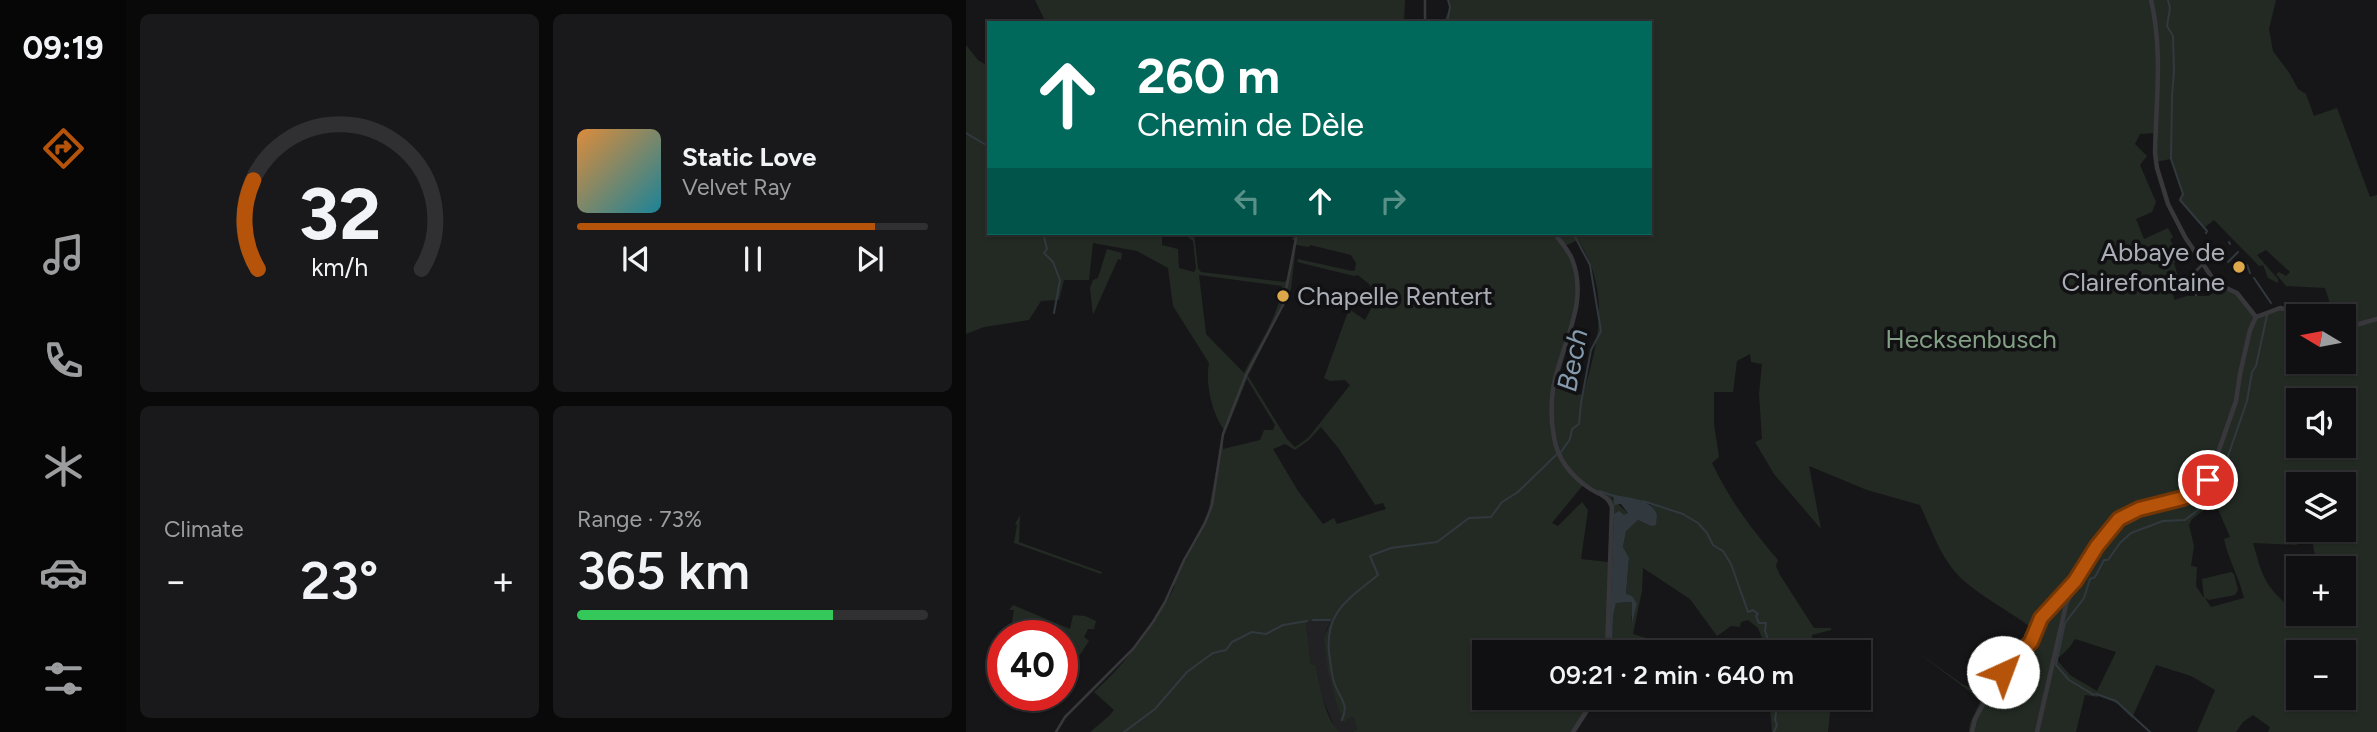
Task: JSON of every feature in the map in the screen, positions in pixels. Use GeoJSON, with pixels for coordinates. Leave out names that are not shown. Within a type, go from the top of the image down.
{"type":"FeatureCollection","features":[{"type":"Feature","properties":{"kind":"street"},"geometry":{"type":"LineString","coordinates":[[1425,21],[1426,0]]}},
{"type":"Feature","properties":{"kind":"street"},"geometry":{"type":"LineString","coordinates":[[2151,0],[2158,28],[2155,162],[2168,204],[2185,237],[2218,284],[2237,293],[2256,317]]}},
{"type":"Feature","properties":{"kind":"street"},"geometry":{"type":"LineString","coordinates":[[1056,732],[1065,717],[1133,649],[1153,622],[1166,602],[1184,560],[1205,523],[1212,505],[1223,434],[1246,375],[1283,305],[1297,235]]}},
{"type":"Feature","properties":{"kind":"street"},"geometry":{"type":"LineString","coordinates":[[1556,235],[1574,264],[1577,297],[1575,316],[1553,387],[1553,430],[1556,448],[1567,468],[1584,484],[1609,499],[1612,507],[1607,640]]}},
{"type":"Feature","properties":{"kind":"street"},"geometry":{"type":"LineString","coordinates":[[2196,295],[2195,272],[2203,264]]}},
{"type":"Feature","properties":{"kind":"street"},"geometry":{"type":"LineString","coordinates":[[1972,732],[1975,719],[1997,679],[2031,642],[2041,618],[2075,581],[2097,546],[2119,519],[2139,509],[2183,498],[2205,484],[2236,401],[2250,330],[2256,317],[2280,308],[2286,309]]}},
{"type":"Feature","properties":{"kind":"street"},"geometry":{"type":"LineString","coordinates":[[2356,323],[2377,319]]}},
{"type":"Feature","properties":{"kind":"street"},"geometry":{"type":"LineString","coordinates":[[2037,732],[2064,615],[2075,581]]}},
{"type":"Feature","properties":{"kind":"street"},"geometry":{"type":"LineString","coordinates":[[1573,732],[1587,710]]}},
{"type":"Feature","properties":{"kind":"shaded area"},"geometry":{"type":"Polygon","coordinates":[[[1613,494],[1644,502],[1654,509],[1657,515],[1656,525],[1651,526],[1638,520],[1626,531],[1623,547],[1629,558],[1626,594],[1632,596],[1637,604],[1632,623],[1632,602],[1616,603],[1612,640],[1609,640],[1614,514],[1619,511],[1624,515],[1628,513],[1621,504],[1614,505],[1613,494]]]}},
{"type":"Feature","properties":{"kind":"shaded area"},"geometry":{"type":"Polygon","coordinates":[[[1331,620],[1326,631],[1347,719],[1353,717],[1357,729],[1352,732],[1340,732],[1335,728],[1321,695],[1316,665],[1311,665],[1306,622],[1331,620]]]}},
{"type":"Feature","properties":{"kind":"green space"},"geometry":{"type":"Polygon","coordinates":[[[1035,0],[1405,0],[1404,21],[1045,21],[1035,0]]]}},
{"type":"Feature","properties":{"kind":"green space","name":"Hecksenbusch"},"geometry":{"type":"Polygon","coordinates":[[[1448,0],[2276,0],[2269,29],[2273,51],[2298,89],[2306,94],[2314,116],[2337,108],[2370,197],[2377,195],[2377,732],[2268,732],[2270,727],[2253,715],[2243,722],[2236,732],[2197,732],[2215,690],[2191,676],[2156,665],[2132,718],[2118,704],[2098,694],[2098,697],[2085,695],[2076,732],[1969,732],[1970,723],[1981,700],[1916,651],[1962,684],[1986,695],[2024,644],[2030,627],[1956,573],[1941,550],[1920,505],[1867,490],[1809,466],[1821,529],[1774,474],[1755,442],[1762,439],[1759,394],[1762,364],[1751,362],[1750,354],[1737,361],[1733,392],[1714,392],[1714,424],[1719,457],[1712,463],[1742,514],[1778,560],[1776,566],[1780,575],[1814,628],[1831,630],[1812,635],[1812,640],[1763,640],[1758,628],[1748,620],[1741,622],[1740,627],[1731,626],[1717,636],[1690,599],[1643,568],[1642,591],[1633,634],[1654,640],[1612,640],[1613,617],[1610,640],[1472,640],[1472,710],[1590,710],[1576,732],[1352,732],[1357,729],[1353,717],[1347,719],[1346,723],[1340,720],[1341,714],[1328,671],[1324,639],[1331,620],[1306,622],[1311,665],[1316,665],[1327,711],[1340,732],[1090,732],[1114,710],[1094,692],[1129,656],[1158,615],[1175,586],[1172,584],[1208,513],[1224,430],[1210,398],[1209,363],[1173,306],[1168,268],[1137,251],[1093,243],[1089,280],[1064,280],[1059,300],[1041,301],[1029,320],[984,327],[966,334],[966,45],[978,60],[987,66],[987,235],[1162,235],[1162,245],[1178,249],[1179,268],[1194,272],[1196,268],[1193,241],[1188,237],[1194,235],[1198,268],[1201,272],[1284,282],[1287,280],[1295,240],[1292,240],[1293,235],[1652,235],[1652,21],[1444,21],[1450,8],[1448,0]],[[2155,133],[2140,134],[2135,144],[2147,156],[2140,165],[2156,202],[2152,212],[2136,219],[2144,239],[2168,228],[2173,237],[2170,240],[2182,257],[2174,263],[2178,276],[2172,281],[2174,300],[2187,296],[2209,296],[2220,285],[2237,293],[2256,316],[2280,308],[2286,309],[2286,374],[2356,374],[2356,304],[2330,304],[2325,288],[2286,286],[2276,274],[2279,272],[2286,276],[2290,272],[2266,250],[2257,255],[2278,279],[2278,283],[2268,278],[2263,265],[2259,266],[2214,220],[2204,228],[2180,200],[2183,194],[2171,159],[2155,162],[2155,133]],[[1578,240],[1565,246],[1570,251],[1579,297],[1578,312],[1577,310],[1556,388],[1583,395],[1594,355],[1599,316],[1595,278],[1578,240]],[[1296,245],[1291,289],[1248,376],[1287,439],[1295,447],[1308,438],[1350,385],[1345,380],[1330,381],[1324,378],[1349,309],[1365,320],[1376,299],[1370,285],[1358,275],[1297,262],[1298,259],[1355,270],[1356,263],[1351,255],[1310,245],[1296,245]],[[1199,275],[1206,334],[1244,373],[1272,320],[1282,286],[1199,275]],[[1247,379],[1223,438],[1223,449],[1260,440],[1264,430],[1273,430],[1275,425],[1247,379]],[[1321,427],[1295,450],[1285,444],[1273,449],[1298,491],[1323,524],[1334,518],[1337,524],[1386,509],[1383,503],[1375,505],[1339,449],[1321,427]],[[2286,472],[2286,542],[2297,542],[2297,545],[2253,543],[2262,573],[2270,587],[2286,603],[2286,626],[2356,626],[2356,556],[2316,556],[2313,542],[2356,542],[2356,472],[2286,472]],[[1583,485],[1552,523],[1558,526],[1582,502],[1588,510],[1581,559],[1608,562],[1611,503],[1583,485]],[[1613,494],[1612,499],[1628,513],[1625,515],[1613,615],[1616,603],[1632,602],[1631,621],[1637,605],[1626,595],[1629,558],[1623,547],[1626,530],[1638,520],[1651,526],[1657,516],[1650,504],[1613,494]],[[2215,502],[2192,519],[2189,525],[2194,546],[2191,566],[2197,567],[2196,586],[2204,598],[2202,579],[2231,572],[2238,590],[2235,595],[2209,600],[2205,598],[2211,607],[2244,598],[2224,539],[2230,537],[2215,502]],[[2075,639],[2057,659],[2070,675],[2097,691],[2116,652],[2075,639]]]}},
{"type":"Feature","properties":{"kind":"green space"},"geometry":{"type":"Polygon","coordinates":[[[1107,249],[1122,253],[1121,260],[1118,259],[1093,315],[1090,288],[1093,280],[1098,278],[1107,249]]]}},
{"type":"Feature","properties":{"kind":"green space"},"geometry":{"type":"Polygon","coordinates":[[[1020,515],[1019,542],[1102,572],[1101,574],[1014,543],[1015,524],[1020,515]]]}},
{"type":"Feature","properties":{"kind":"green space"},"geometry":{"type":"Polygon","coordinates":[[[1013,605],[1049,620],[1012,620],[1014,610],[1009,610],[1013,605]]]}},
{"type":"Feature","properties":{"kind":"green space"},"geometry":{"type":"Polygon","coordinates":[[[1073,615],[1096,621],[1094,629],[1088,629],[1084,637],[1089,641],[1078,658],[1078,620],[1072,620],[1073,615]]]}},
{"type":"Feature","properties":{"kind":"green space"},"geometry":{"type":"Polygon","coordinates":[[[1770,710],[1830,710],[1828,732],[1772,732],[1770,710]]]}},
{"type":"Feature","properties":{"kind":"waterway","name":"Bech"},"geometry":{"type":"LineString","coordinates":[[1447,21],[1450,7],[1448,0]]}},
{"type":"Feature","properties":{"kind":"waterway"},"geometry":{"type":"LineString","coordinates":[[2168,0],[2170,8],[2167,26],[2173,36],[2174,71],[2171,159],[2183,194],[2180,200],[2206,233]]}},
{"type":"Feature","properties":{"kind":"waterway"},"geometry":{"type":"LineString","coordinates":[[966,133],[987,147]]}},
{"type":"Feature","properties":{"kind":"waterway"},"geometry":{"type":"LineString","coordinates":[[1044,235],[1047,249],[1044,253],[1053,262],[1060,280],[1054,313]]}},
{"type":"Feature","properties":{"kind":"waterway","name":"Bech"},"geometry":{"type":"LineString","coordinates":[[1561,452],[1570,439],[1572,429],[1579,424],[1591,350],[1601,331],[1590,265],[1574,235]]}},
{"type":"Feature","properties":{"kind":"waterway"},"geometry":{"type":"LineString","coordinates":[[2228,262],[2238,252]]}},
{"type":"Feature","properties":{"kind":"waterway"},"geometry":{"type":"LineString","coordinates":[[2247,265],[2250,273]]}},
{"type":"Feature","properties":{"kind":"waterway"},"geometry":{"type":"LineString","coordinates":[[2254,278],[2271,303]]}},
{"type":"Feature","properties":{"kind":"waterway"},"geometry":{"type":"LineString","coordinates":[[2215,497],[2222,492],[2228,456],[2247,401],[2267,315]]}},
{"type":"Feature","properties":{"kind":"waterway","name":"Bech"},"geometry":{"type":"LineString","coordinates":[[1342,720],[1344,706],[1335,685],[1329,653],[1331,626],[1341,607],[1378,575],[1370,556],[1391,548],[1437,542],[1469,518],[1491,517],[1502,502],[1518,492],[1556,455]]}},
{"type":"Feature","properties":{"kind":"waterway"},"geometry":{"type":"LineString","coordinates":[[1599,491],[1614,496]]}},
{"type":"Feature","properties":{"kind":"waterway"},"geometry":{"type":"LineString","coordinates":[[2056,664],[2065,623],[2084,598],[2090,579],[2095,577],[2104,560],[2108,560],[2120,543],[2131,533],[2163,521],[2185,520],[2212,499]]}},
{"type":"Feature","properties":{"kind":"waterway"},"geometry":{"type":"LineString","coordinates":[[1643,501],[1683,514],[1698,523],[1713,545],[1723,551],[1731,564],[1748,612],[1753,610],[1758,614],[1756,616],[1759,623],[1766,623],[1768,640]]}},
{"type":"Feature","properties":{"kind":"waterway"},"geometry":{"type":"LineString","coordinates":[[1313,620],[1330,620]]}},
{"type":"Feature","properties":{"kind":"waterway"},"geometry":{"type":"LineString","coordinates":[[1124,732],[1155,709],[1187,672],[1213,653],[1226,650],[1232,642],[1252,632],[1266,634],[1283,625],[1307,621]]}},
{"type":"Feature","properties":{"kind":"waterway"},"geometry":{"type":"LineString","coordinates":[[2056,665],[2069,680],[2094,695]]}},
{"type":"Feature","properties":{"kind":"waterway"},"geometry":{"type":"LineString","coordinates":[[2096,694],[2116,701],[2150,732]]}},
{"type":"Feature","properties":{"kind":"waterway"},"geometry":{"type":"LineString","coordinates":[[1774,732],[1777,725],[1776,710]]}},
{"type":"Feature","properties":{"kind":"place","name":"Abbaye de Clairefontaine"},"geometry":{"type":"Point","coordinates":[2239,267]}},
{"type":"Feature","properties":{"kind":"place","name":"Chapelle Rentert"},"geometry":{"type":"Point","coordinates":[1283,296]}},
{"type":"Feature","properties":{"kind":"route"},"geometry":{"type":"LineString","coordinates":[[2003,672],[2031,642],[2041,618],[2075,581],[2083,565],[2119,519],[2139,509],[2183,498],[2195,492],[2208,480]]}}]}
